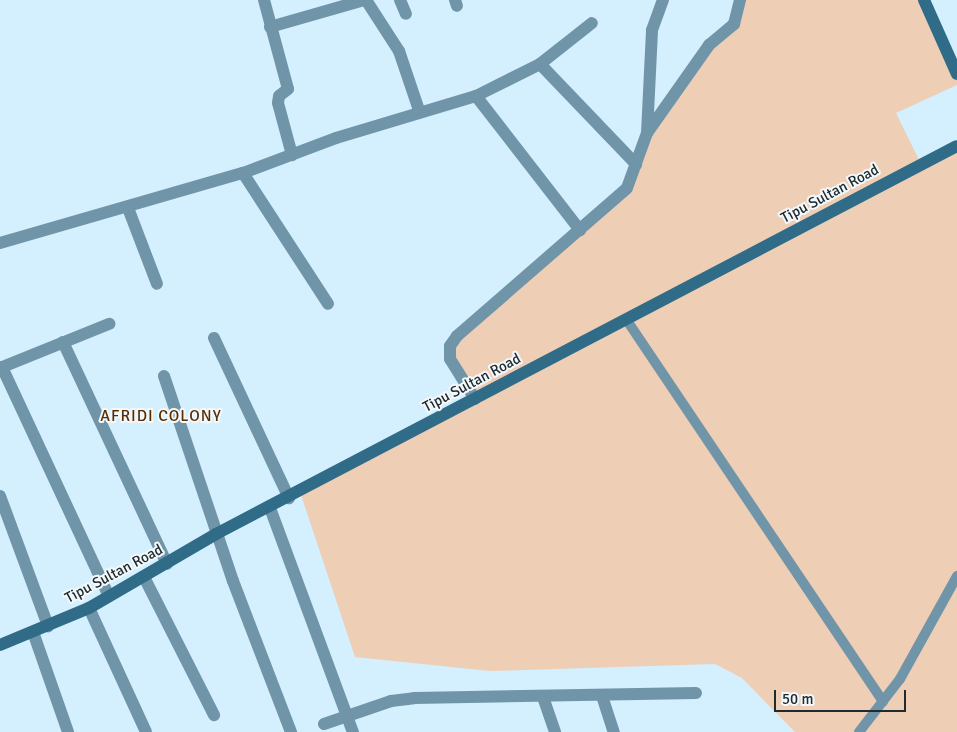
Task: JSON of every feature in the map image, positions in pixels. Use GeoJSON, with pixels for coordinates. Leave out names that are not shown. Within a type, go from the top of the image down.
{"type":"FeatureCollection","features":[{"type":"Feature","properties":{"kind":"main road"},"geometry":{"type":"LineString","coordinates":[[924,0],[957,74]]}},
{"type":"Feature","properties":{"kind":"main road","name":"Tipu Sultan Road"},"geometry":{"type":"LineString","coordinates":[[0,645],[89,608],[216,534],[270,508],[957,146]]}},
{"type":"Feature","properties":{"kind":"street"},"geometry":{"type":"LineString","coordinates":[[264,0],[288,89],[279,96],[278,103],[292,155]]}},
{"type":"Feature","properties":{"kind":"street"},"geometry":{"type":"LineString","coordinates":[[270,26],[365,0],[399,51],[420,113]]}},
{"type":"Feature","properties":{"kind":"street"},"geometry":{"type":"LineString","coordinates":[[400,0],[406,14]]}},
{"type":"Feature","properties":{"kind":"street"},"geometry":{"type":"LineString","coordinates":[[647,134],[652,30],[663,0]]}},
{"type":"Feature","properties":{"kind":"street"},"geometry":{"type":"LineString","coordinates":[[476,399],[450,359],[450,346],[457,336],[627,188],[647,134],[708,45],[734,24],[740,0]]}},
{"type":"Feature","properties":{"kind":"street"},"geometry":{"type":"LineString","coordinates":[[0,243],[128,208],[243,173],[292,155],[476,96],[540,64],[592,23]]}},
{"type":"Feature","properties":{"kind":"street"},"geometry":{"type":"LineString","coordinates":[[540,64],[636,164]]}},
{"type":"Feature","properties":{"kind":"street"},"geometry":{"type":"LineString","coordinates":[[476,96],[580,230]]}},
{"type":"Feature","properties":{"kind":"street"},"geometry":{"type":"LineString","coordinates":[[243,173],[328,304]]}},
{"type":"Feature","properties":{"kind":"street"},"geometry":{"type":"LineString","coordinates":[[128,208],[157,284]]}},
{"type":"Feature","properties":{"kind":"street"},"geometry":{"type":"LineString","coordinates":[[109,324],[1,367],[109,596]]}},
{"type":"Feature","properties":{"kind":"street"},"geometry":{"type":"LineString","coordinates":[[214,338],[289,498]]}},
{"type":"Feature","properties":{"kind":"street"},"geometry":{"type":"LineString","coordinates":[[63,342],[167,564]]}},
{"type":"Feature","properties":{"kind":"street"},"geometry":{"type":"LineString","coordinates":[[164,376],[216,534],[291,732]]}},
{"type":"Feature","properties":{"kind":"street"},"geometry":{"type":"LineString","coordinates":[[0,496],[48,626]]}},
{"type":"Feature","properties":{"kind":"street"},"geometry":{"type":"LineString","coordinates":[[270,508],[353,732]]}},
{"type":"Feature","properties":{"kind":"street"},"geometry":{"type":"LineString","coordinates":[[144,576],[214,715]]}},
{"type":"Feature","properties":{"kind":"street"},"geometry":{"type":"LineString","coordinates":[[89,608],[146,732]]}},
{"type":"Feature","properties":{"kind":"street"},"geometry":{"type":"LineString","coordinates":[[33,632],[68,732]]}},
{"type":"Feature","properties":{"kind":"street"},"geometry":{"type":"LineString","coordinates":[[324,724],[391,701],[414,698],[696,693]]}},
{"type":"Feature","properties":{"kind":"street"},"geometry":{"type":"LineString","coordinates":[[602,696],[614,732]]}},
{"type":"Feature","properties":{"kind":"street"},"geometry":{"type":"LineString","coordinates":[[544,697],[554,732]]}},
{"type":"Feature","properties":{"kind":"lane"},"geometry":{"type":"LineString","coordinates":[[626,320],[883,702]]}},
{"type":"Feature","properties":{"kind":"lane"},"geometry":{"type":"LineString","coordinates":[[859,732],[900,679],[957,576]]}},
{"type":"Feature","properties":{"kind":"shaded area"},"geometry":{"type":"Polygon","coordinates":[[[739,0],[926,0],[957,71],[957,85],[896,113],[921,164],[957,145],[957,732],[795,732],[742,678],[715,664],[490,671],[355,657],[300,492],[470,395],[447,346],[626,188],[646,132],[733,22],[739,0]]]}},
{"type":"Feature","properties":{"kind":"district","name":"AFRIDI COLONY"},"geometry":{"type":"Point","coordinates":[161,416]}}]}
